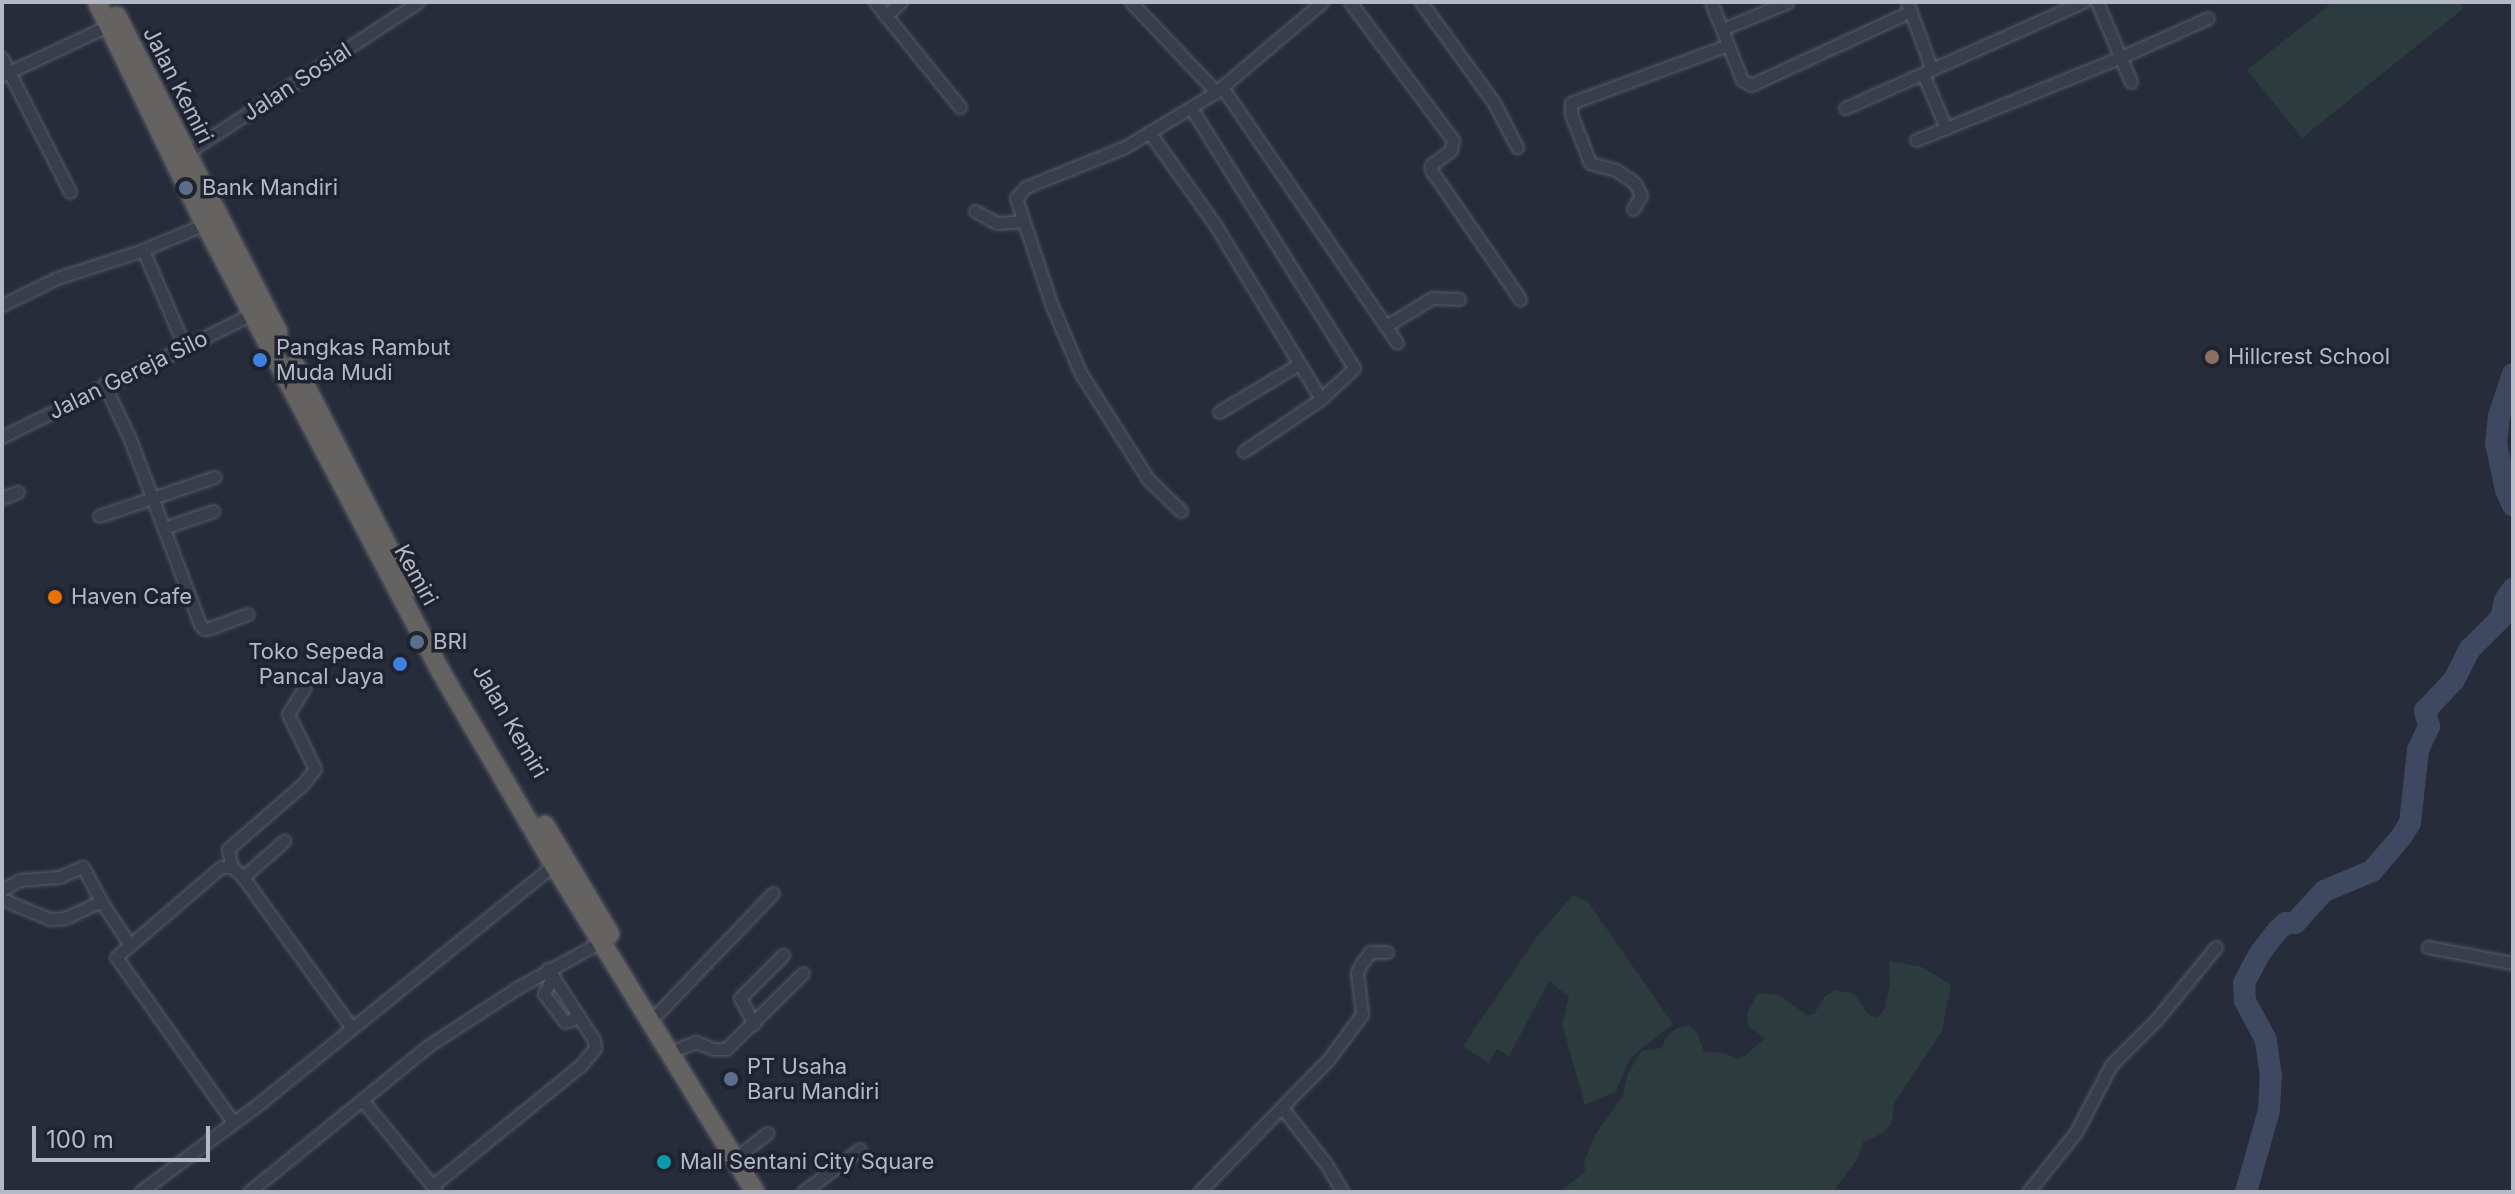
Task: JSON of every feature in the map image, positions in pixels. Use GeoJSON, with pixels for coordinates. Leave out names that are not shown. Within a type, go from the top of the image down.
{"type":"FeatureCollection","features":[{"type":"Feature","properties":{"kind":"highway","name":"Kemiri"},"geometry":{"type":"LineString","coordinates":[[97,2],[114,23],[180,157],[205,224],[441,672],[554,865],[606,939],[755,1192]]}},
{"type":"Feature","properties":{"kind":"highway","name":"Jalan Kemiri"},"geometry":{"type":"LineString","coordinates":[[110,2],[114,23]]}},
{"type":"Feature","properties":{"kind":"highway","name":"Jalan Kemiri"},"geometry":{"type":"LineString","coordinates":[[180,157],[432,633],[606,939],[658,1013],[768,1192]]}},
{"type":"Feature","properties":{"kind":"street","name":"Jalan Sosial"},"geometry":{"type":"LineString","coordinates":[[180,157],[418,2]]}},
{"type":"Feature","properties":{"kind":"street"},"geometry":{"type":"LineString","coordinates":[[875,2],[960,107]]}},
{"type":"Feature","properties":{"kind":"street"},"geometry":{"type":"LineString","coordinates":[[885,16],[901,2]]}},
{"type":"Feature","properties":{"kind":"street"},"geometry":{"type":"LineString","coordinates":[[1131,2],[1219,89],[1397,343]]}},
{"type":"Feature","properties":{"kind":"street"},"geometry":{"type":"LineString","coordinates":[[1181,511],[1148,479],[1081,374],[1052,306],[1016,198],[1019,191],[1073,170],[1191,108],[1219,89],[1322,2]]}},
{"type":"Feature","properties":{"kind":"street"},"geometry":{"type":"LineString","coordinates":[[1350,2],[1453,140],[1451,150],[1431,165],[1431,170],[1520,299]]}},
{"type":"Feature","properties":{"kind":"street"},"geometry":{"type":"LineString","coordinates":[[1421,2],[1494,103],[1517,147]]}},
{"type":"Feature","properties":{"kind":"street"},"geometry":{"type":"LineString","coordinates":[[1711,2],[1744,83],[1751,85],[1909,7],[1946,128]]}},
{"type":"Feature","properties":{"kind":"street"},"geometry":{"type":"LineString","coordinates":[[1723,29],[1788,2]]}},
{"type":"Feature","properties":{"kind":"street"},"geometry":{"type":"LineString","coordinates":[[1845,108],[2083,2]]}},
{"type":"Feature","properties":{"kind":"street"},"geometry":{"type":"LineString","coordinates":[[2097,2],[2131,82]]}},
{"type":"Feature","properties":{"kind":"street"},"geometry":{"type":"LineString","coordinates":[[1916,140],[2121,57],[2208,18]]}},
{"type":"Feature","properties":{"kind":"street"},"geometry":{"type":"LineString","coordinates":[[5,74],[114,23]]}},
{"type":"Feature","properties":{"kind":"street"},"geometry":{"type":"LineString","coordinates":[[1633,209],[1641,195],[1635,183],[1616,170],[1590,163],[1571,114],[1571,103],[1728,45]]}},
{"type":"Feature","properties":{"kind":"street"},"geometry":{"type":"LineString","coordinates":[[2,58],[5,74],[70,192]]}},
{"type":"Feature","properties":{"kind":"street"},"geometry":{"type":"LineString","coordinates":[[1191,108],[1353,364],[1353,373],[1321,399],[1244,451]]}},
{"type":"Feature","properties":{"kind":"street"},"geometry":{"type":"LineString","coordinates":[[1149,132],[1214,223],[1321,399]]}},
{"type":"Feature","properties":{"kind":"street"},"geometry":{"type":"LineString","coordinates":[[975,211],[997,223],[1023,221]]}},
{"type":"Feature","properties":{"kind":"street"},"geometry":{"type":"LineString","coordinates":[[2,305],[57,278],[143,250],[205,224]]}},
{"type":"Feature","properties":{"kind":"street"},"geometry":{"type":"LineString","coordinates":[[143,250],[185,347]]}},
{"type":"Feature","properties":{"kind":"street"},"geometry":{"type":"LineString","coordinates":[[1386,326],[1432,298],[1459,299]]}},
{"type":"Feature","properties":{"kind":"street","name":"Jalan Gereja Silo"},"geometry":{"type":"LineString","coordinates":[[2,437],[76,402],[104,384],[254,313]]}},
{"type":"Feature","properties":{"kind":"street"},"geometry":{"type":"LineString","coordinates":[[1219,412],[1299,364]]}},
{"type":"Feature","properties":{"kind":"street"},"geometry":{"type":"LineString","coordinates":[[104,384],[204,629],[248,614]]}},
{"type":"Feature","properties":{"kind":"street"},"geometry":{"type":"LineString","coordinates":[[99,516],[215,477]]}},
{"type":"Feature","properties":{"kind":"street"},"geometry":{"type":"LineString","coordinates":[[2,498],[18,492]]}},
{"type":"Feature","properties":{"kind":"street"},"geometry":{"type":"LineString","coordinates":[[164,528],[213,511]]}},
{"type":"Feature","properties":{"kind":"street"},"geometry":{"type":"LineString","coordinates":[[304,688],[288,714],[315,769],[302,785],[228,849],[232,867],[243,877],[351,1027]]}},
{"type":"Feature","properties":{"kind":"street"},"geometry":{"type":"LineString","coordinates":[[243,877],[284,841]]}},
{"type":"Feature","properties":{"kind":"street"},"geometry":{"type":"LineString","coordinates":[[140,1192],[233,1122],[554,865]]}},
{"type":"Feature","properties":{"kind":"street"},"geometry":{"type":"LineString","coordinates":[[2,890],[19,880],[59,877],[83,867],[130,945]]}},
{"type":"Feature","properties":{"kind":"street"},"geometry":{"type":"LineString","coordinates":[[232,867],[221,867],[116,957],[233,1122]]}},
{"type":"Feature","properties":{"kind":"street"},"geometry":{"type":"LineString","coordinates":[[658,1013],[773,893]]}},
{"type":"Feature","properties":{"kind":"street"},"geometry":{"type":"LineString","coordinates":[[2,899],[50,919],[73,915],[101,901]]}},
{"type":"Feature","properties":{"kind":"street"},"geometry":{"type":"LineString","coordinates":[[249,1192],[428,1046],[606,939]]}},
{"type":"Feature","properties":{"kind":"street"},"geometry":{"type":"LineString","coordinates":[[2028,1192],[2080,1126],[2111,1065],[2157,1019],[2216,947]]}},
{"type":"Feature","properties":{"kind":"street"},"geometry":{"type":"LineString","coordinates":[[2428,947],[2513,963]]}},
{"type":"Feature","properties":{"kind":"street"},"geometry":{"type":"LineString","coordinates":[[1199,1192],[1328,1060],[1360,1018],[1362,1008],[1357,972],[1370,952],[1387,952]]}},
{"type":"Feature","properties":{"kind":"street"},"geometry":{"type":"LineString","coordinates":[[754,1024],[740,998],[783,955]]}},
{"type":"Feature","properties":{"kind":"street"},"geometry":{"type":"LineString","coordinates":[[362,1100],[434,1189],[589,1057],[595,1048],[594,1040],[551,973]]}},
{"type":"Feature","properties":{"kind":"street"},"geometry":{"type":"LineString","coordinates":[[680,1048],[696,1042],[713,1049],[726,1049],[803,973]]}},
{"type":"Feature","properties":{"kind":"street"},"geometry":{"type":"LineString","coordinates":[[1283,1109],[1326,1164],[1343,1192]]}},
{"type":"Feature","properties":{"kind":"street"},"geometry":{"type":"LineString","coordinates":[[743,1152],[767,1133]]}},
{"type":"Feature","properties":{"kind":"street"},"geometry":{"type":"LineString","coordinates":[[803,1192],[860,1149]]}},
{"type":"Feature","properties":{"kind":"shaded area"},"geometry":{"type":"Polygon","coordinates":[[[2333,2],[2459,2],[2464,8],[2302,138],[2247,70],[2333,2]]]}},
{"type":"Feature","properties":{"kind":"shaded area"},"geometry":{"type":"Polygon","coordinates":[[[1573,895],[1588,902],[1673,1024],[1630,1058],[1616,1091],[1585,1105],[1562,1024],[1569,997],[1549,981],[1509,1056],[1497,1049],[1489,1064],[1463,1046],[1538,935],[1573,895]]]}},
{"type":"Feature","properties":{"kind":"shaded area"},"geometry":{"type":"Polygon","coordinates":[[[1889,961],[1922,967],[1951,985],[1942,1031],[1894,1103],[1892,1123],[1883,1133],[1863,1142],[1858,1158],[1833,1192],[1560,1192],[1585,1172],[1584,1162],[1595,1135],[1623,1096],[1628,1073],[1642,1051],[1662,1048],[1666,1037],[1677,1028],[1689,1025],[1697,1033],[1704,1052],[1724,1053],[1738,1059],[1746,1055],[1765,1038],[1748,1026],[1747,1013],[1758,993],[1779,995],[1807,1015],[1814,1014],[1825,996],[1836,990],[1854,994],[1868,1014],[1878,1018],[1885,1008],[1890,985],[1889,961]]]}},
{"type":"Feature","properties":{"kind":"waterway"},"geometry":{"type":"LineString","coordinates":[[2513,374],[2499,416],[2496,443],[2506,490],[2513,506]]}},
{"type":"Feature","properties":{"kind":"waterway"},"geometry":{"type":"LineString","coordinates":[[2246,1192],[2269,1110],[2271,1077],[2266,1040],[2245,1001],[2244,983],[2260,953],[2278,930],[2286,923],[2295,923],[2324,891],[2372,871],[2401,837],[2410,823],[2418,750],[2429,726],[2425,711],[2454,680],[2470,649],[2501,618],[2505,600],[2513,589]]}},
{"type":"Feature","properties":{"kind":"place","name":"Bank Mandiri"},"geometry":{"type":"Point","coordinates":[186,188]}},
{"type":"Feature","properties":{"kind":"place","name":"Hillcrest School"},"geometry":{"type":"Point","coordinates":[2212,357]}},
{"type":"Feature","properties":{"kind":"place","name":"Pangkas Rambut Muda Mudi"},"geometry":{"type":"Point","coordinates":[260,360]}},
{"type":"Feature","properties":{"kind":"place","name":"Haven Cafe"},"geometry":{"type":"Point","coordinates":[55,597]}},
{"type":"Feature","properties":{"kind":"place","name":"BRI"},"geometry":{"type":"Point","coordinates":[417,642]}},
{"type":"Feature","properties":{"kind":"place","name":"Toko Sepeda Pancal Jaya"},"geometry":{"type":"Point","coordinates":[400,664]}},
{"type":"Feature","properties":{"kind":"place","name":"PT Usaha Baru Mandiri"},"geometry":{"type":"Point","coordinates":[731,1079]}},
{"type":"Feature","properties":{"kind":"place","name":"Mall Sentani City Square"},"geometry":{"type":"Point","coordinates":[664,1162]}}]}
